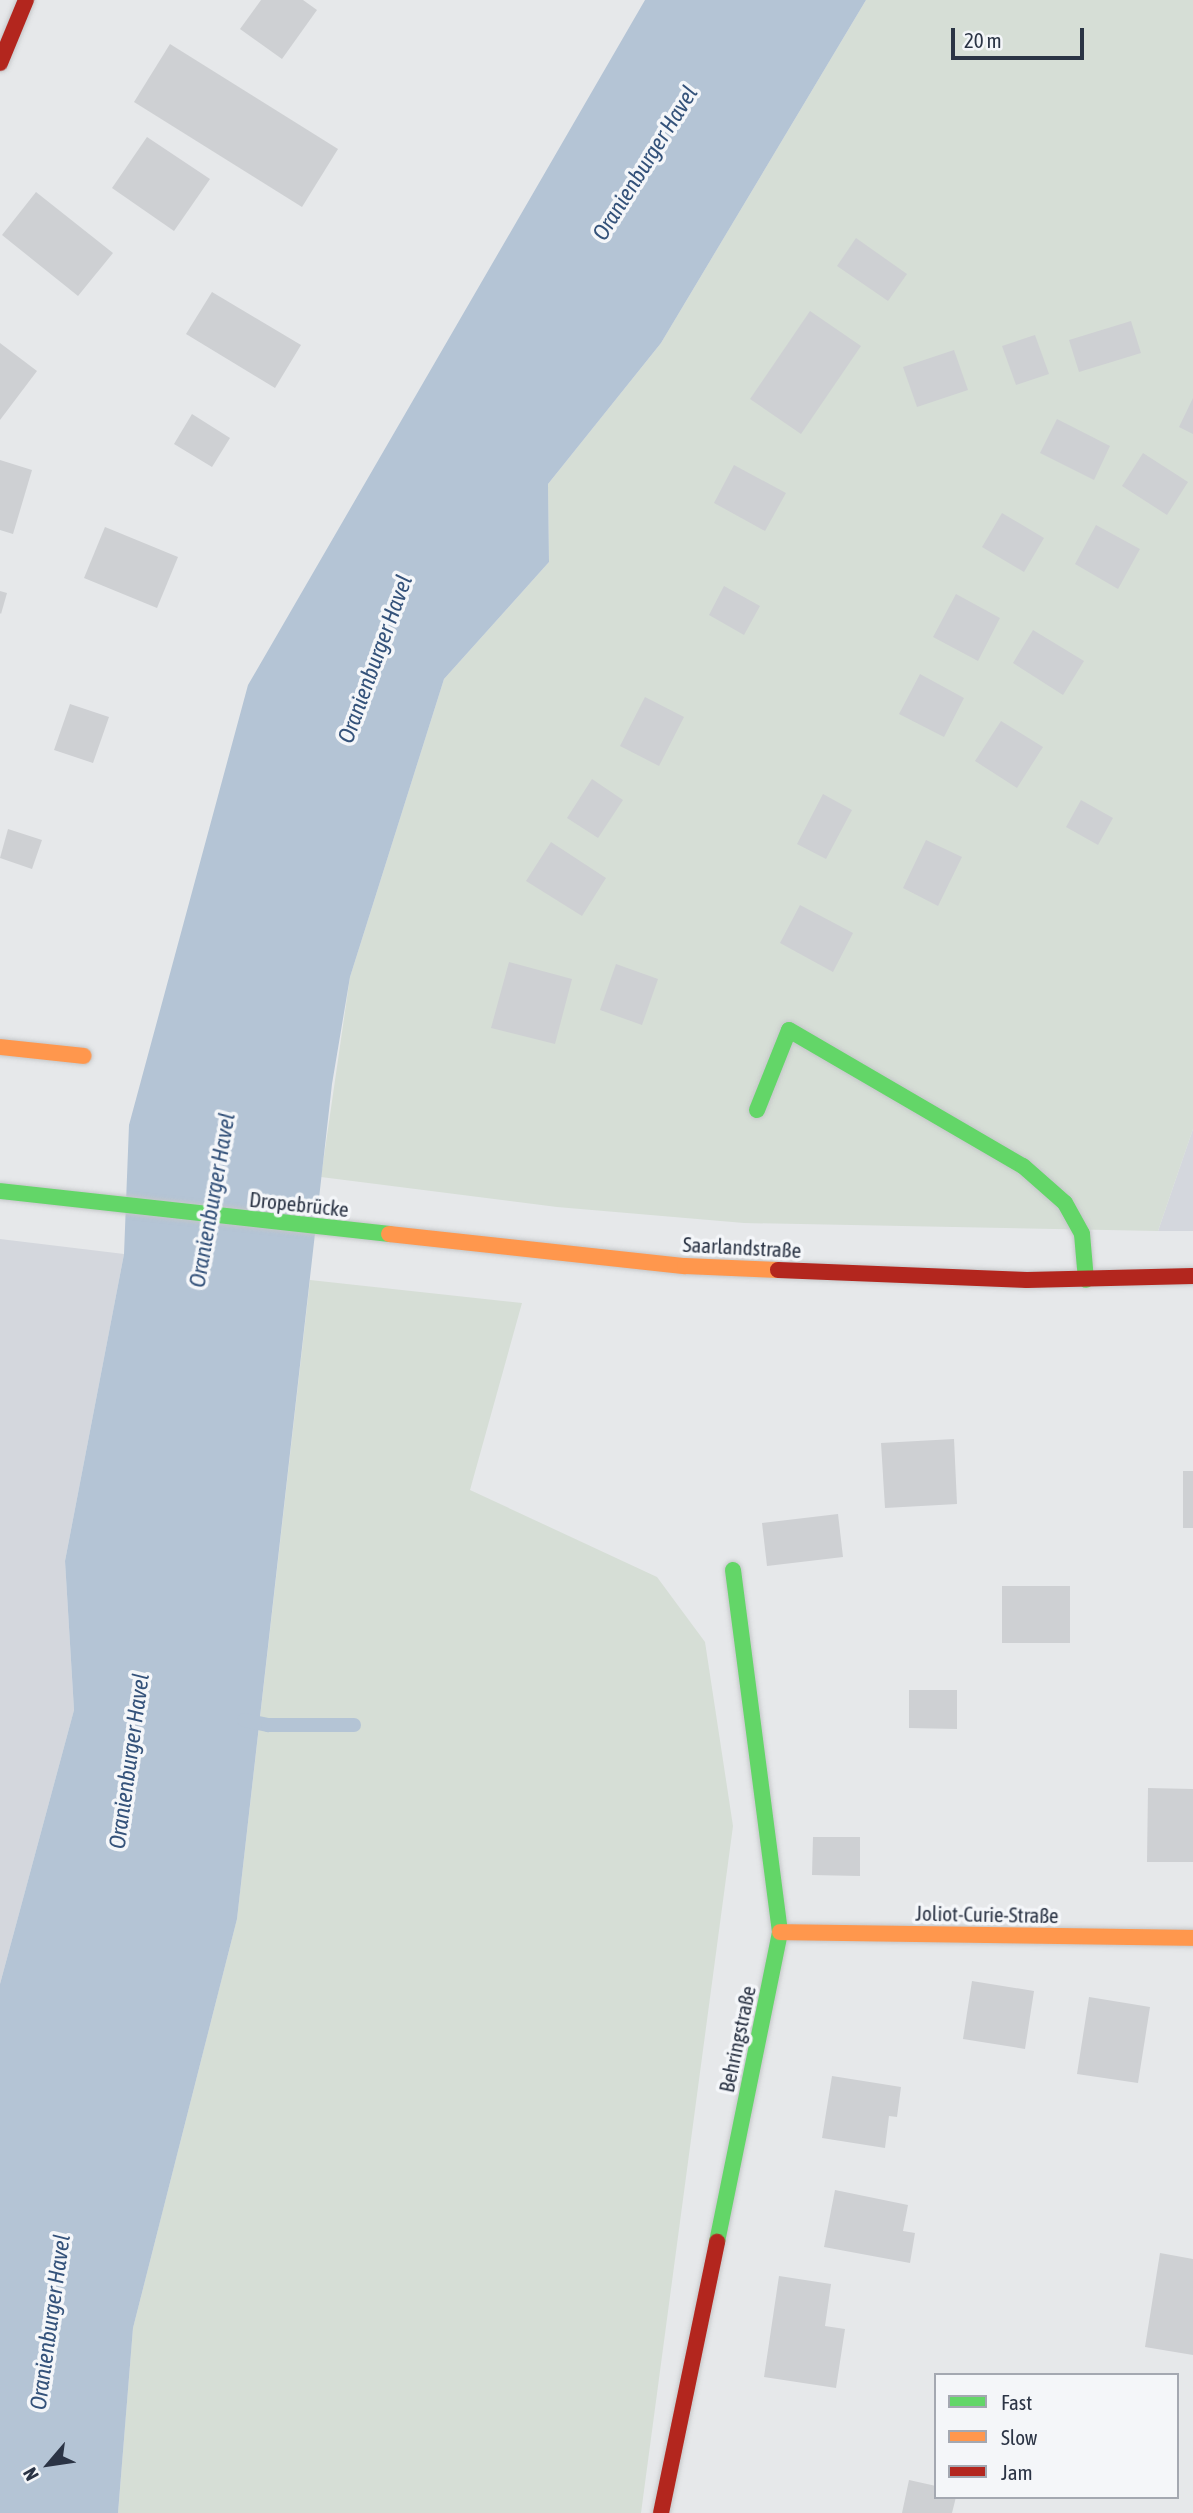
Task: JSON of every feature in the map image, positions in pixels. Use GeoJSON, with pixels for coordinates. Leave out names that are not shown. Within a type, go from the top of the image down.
{"type":"FeatureCollection","features":[{"type":"Feature","properties":{"kind":"street"},"geometry":{"type":"LineString","coordinates":[[0,63],[26,0]]}},
{"type":"Feature","properties":{"kind":"street"},"geometry":{"type":"LineString","coordinates":[[757,1110],[789,1030],[1023,1166],[1065,1203],[1082,1234],[1086,1279]]}},
{"type":"Feature","properties":{"kind":"street"},"geometry":{"type":"LineString","coordinates":[[0,1047],[83,1056]]}},
{"type":"Feature","properties":{"kind":"street","name":"Dropebrücke"},"geometry":{"type":"LineString","coordinates":[[0,1191],[397,1236]]}},
{"type":"Feature","properties":{"kind":"street","name":"Saarlandstraße"},"geometry":{"type":"LineString","coordinates":[[397,1236],[685,1266],[1086,1279],[1193,1276]]}},
{"type":"Feature","properties":{"kind":"street","name":"Behringstraße"},"geometry":{"type":"LineString","coordinates":[[661,2513],[780,1932],[733,1570]]}},
{"type":"Feature","properties":{"kind":"street","name":"Joliot-Curie-Straße"},"geometry":{"type":"LineString","coordinates":[[780,1932],[1193,1938]]}},
{"type":"Feature","properties":{"kind":"shaded area"},"geometry":{"type":"Polygon","coordinates":[[[866,0],[1193,0],[1193,1129],[1158,1231],[744,1223],[557,1207],[321,1177],[350,977],[444,679],[549,562],[548,484],[661,343],[866,0]]]}},
{"type":"Feature","properties":{"kind":"shaded area"},"geometry":{"type":"Polygon","coordinates":[[[1193,1129],[1193,1231],[1158,1231],[1193,1129]]]}},
{"type":"Feature","properties":{"kind":"shaded area"},"geometry":{"type":"Polygon","coordinates":[[[0,1239],[124,1254],[65,1561],[74,1710],[0,1984],[0,1239]]]}},
{"type":"Feature","properties":{"kind":"shaded area"},"geometry":{"type":"Polygon","coordinates":[[[310,1280],[522,1303],[470,1490],[657,1577],[705,1642],[733,1826],[641,2513],[118,2513],[133,2328],[237,1919],[310,1280]]]}},
{"type":"Feature","properties":{"kind":"water","name":"Oranienburger Havel"},"geometry":{"type":"Polygon","coordinates":[[[645,0],[866,0],[661,343],[548,484],[549,562],[444,679],[350,977],[332,1084],[237,1919],[133,2328],[118,2513],[0,2513],[0,1984],[74,1710],[65,1561],[124,1254],[129,1125],[248,685],[645,0]]]}},
{"type":"Feature","properties":{"kind":"building"},"geometry":{"type":"Polygon","coordinates":[[[261,0],[303,0],[317,10],[282,59],[240,29],[261,0]]]}},
{"type":"Feature","properties":{"kind":"building"},"geometry":{"type":"Polygon","coordinates":[[[170,44],[338,149],[302,207],[134,102],[170,44]]]}},
{"type":"Feature","properties":{"kind":"building"},"geometry":{"type":"Polygon","coordinates":[[[147,137],[210,179],[174,231],[112,188],[147,137]]]}},
{"type":"Feature","properties":{"kind":"building"},"geometry":{"type":"Polygon","coordinates":[[[36,192],[113,253],[78,296],[2,235],[36,192]]]}},
{"type":"Feature","properties":{"kind":"building"},"geometry":{"type":"Polygon","coordinates":[[[856,238],[907,274],[888,301],[837,266],[856,238]]]}},
{"type":"Feature","properties":{"kind":"building"},"geometry":{"type":"Polygon","coordinates":[[[212,292],[301,345],[275,388],[186,334],[212,292]]]}},
{"type":"Feature","properties":{"kind":"building"},"geometry":{"type":"Polygon","coordinates":[[[810,311],[861,346],[801,434],[750,399],[810,311]]]}},
{"type":"Feature","properties":{"kind":"building"},"geometry":{"type":"Polygon","coordinates":[[[1131,321],[1141,353],[1079,372],[1069,340],[1131,321]]]}},
{"type":"Feature","properties":{"kind":"building"},"geometry":{"type":"Polygon","coordinates":[[[1035,335],[1049,374],[1016,385],[1002,346],[1035,335]]]}},
{"type":"Feature","properties":{"kind":"building"},"geometry":{"type":"Polygon","coordinates":[[[0,343],[37,371],[0,420],[0,343]]]}},
{"type":"Feature","properties":{"kind":"building"},"geometry":{"type":"Polygon","coordinates":[[[954,350],[968,390],[917,407],[903,367],[954,350]]]}},
{"type":"Feature","properties":{"kind":"building"},"geometry":{"type":"Polygon","coordinates":[[[1193,398],[1193,434],[1179,427],[1193,398]]]}},
{"type":"Feature","properties":{"kind":"building"},"geometry":{"type":"Polygon","coordinates":[[[192,414],[230,438],[212,467],[174,444],[192,414]]]}},
{"type":"Feature","properties":{"kind":"building"},"geometry":{"type":"Polygon","coordinates":[[[1057,419],[1110,446],[1094,480],[1040,453],[1057,419]]]}},
{"type":"Feature","properties":{"kind":"building"},"geometry":{"type":"Polygon","coordinates":[[[1143,453],[1188,482],[1167,515],[1122,486],[1143,453]]]}},
{"type":"Feature","properties":{"kind":"building"},"geometry":{"type":"Polygon","coordinates":[[[0,460],[32,470],[13,534],[0,530],[0,460]]]}},
{"type":"Feature","properties":{"kind":"building"},"geometry":{"type":"Polygon","coordinates":[[[734,465],[786,493],[765,531],[714,503],[734,465]]]}},
{"type":"Feature","properties":{"kind":"building"},"geometry":{"type":"Polygon","coordinates":[[[1002,513],[1044,538],[1024,572],[982,547],[1002,513]]]}},
{"type":"Feature","properties":{"kind":"building"},"geometry":{"type":"Polygon","coordinates":[[[1096,525],[1140,549],[1118,589],[1075,564],[1096,525]]]}},
{"type":"Feature","properties":{"kind":"building"},"geometry":{"type":"Polygon","coordinates":[[[105,527],[178,557],[157,608],[84,578],[105,527]]]}},
{"type":"Feature","properties":{"kind":"building"},"geometry":{"type":"Polygon","coordinates":[[[724,586],[760,606],[744,635],[709,615],[724,586]]]}},
{"type":"Feature","properties":{"kind":"building"},"geometry":{"type":"Polygon","coordinates":[[[0,591],[7,593],[1,614],[0,613],[0,591]]]}},
{"type":"Feature","properties":{"kind":"building"},"geometry":{"type":"Polygon","coordinates":[[[956,594],[1000,618],[978,661],[933,637],[956,594]]]}},
{"type":"Feature","properties":{"kind":"building"},"geometry":{"type":"Polygon","coordinates":[[[1033,630],[1084,661],[1063,695],[1013,663],[1033,630]]]}},
{"type":"Feature","properties":{"kind":"building"},"geometry":{"type":"Polygon","coordinates":[[[920,674],[964,698],[944,737],[899,714],[920,674]]]}},
{"type":"Feature","properties":{"kind":"building"},"geometry":{"type":"Polygon","coordinates":[[[645,697],[684,717],[659,766],[620,746],[645,697]]]}},
{"type":"Feature","properties":{"kind":"building"},"geometry":{"type":"Polygon","coordinates":[[[70,704],[109,717],[93,763],[54,750],[70,704]]]}},
{"type":"Feature","properties":{"kind":"building"},"geometry":{"type":"Polygon","coordinates":[[[1001,721],[1043,747],[1017,788],[975,761],[1001,721]]]}},
{"type":"Feature","properties":{"kind":"building"},"geometry":{"type":"Polygon","coordinates":[[[592,779],[623,800],[598,838],[567,818],[592,779]]]}},
{"type":"Feature","properties":{"kind":"building"},"geometry":{"type":"Polygon","coordinates":[[[823,794],[852,810],[826,859],[797,844],[823,794]]]}},
{"type":"Feature","properties":{"kind":"building"},"geometry":{"type":"Polygon","coordinates":[[[1081,800],[1113,818],[1098,845],[1066,827],[1081,800]]]}},
{"type":"Feature","properties":{"kind":"building"},"geometry":{"type":"Polygon","coordinates":[[[8,829],[42,840],[32,869],[0,858],[8,829]]]}},
{"type":"Feature","properties":{"kind":"building"},"geometry":{"type":"Polygon","coordinates":[[[926,840],[962,857],[938,906],[903,888],[926,840]]]}},
{"type":"Feature","properties":{"kind":"building"},"geometry":{"type":"Polygon","coordinates":[[[551,842],[606,878],[582,916],[526,881],[551,842]]]}},
{"type":"Feature","properties":{"kind":"building"},"geometry":{"type":"Polygon","coordinates":[[[800,905],[853,933],[833,972],[780,943],[800,905]]]}},
{"type":"Feature","properties":{"kind":"building"},"geometry":{"type":"Polygon","coordinates":[[[509,962],[572,979],[555,1044],[491,1028],[509,962]]]}},
{"type":"Feature","properties":{"kind":"building"},"geometry":{"type":"Polygon","coordinates":[[[616,964],[658,979],[642,1025],[600,1010],[616,964]]]}},
{"type":"Feature","properties":{"kind":"building"},"geometry":{"type":"Polygon","coordinates":[[[954,1439],[957,1504],[885,1508],[881,1443],[954,1439]]]}},
{"type":"Feature","properties":{"kind":"building"},"geometry":{"type":"Polygon","coordinates":[[[1183,1471],[1193,1471],[1193,1528],[1183,1528],[1183,1471]]]}},
{"type":"Feature","properties":{"kind":"building"},"geometry":{"type":"Polygon","coordinates":[[[838,1514],[843,1557],[767,1566],[762,1523],[838,1514]]]}},
{"type":"Feature","properties":{"kind":"building"},"geometry":{"type":"Polygon","coordinates":[[[1002,1586],[1070,1586],[1070,1643],[1002,1643],[1002,1586]]]}},
{"type":"Feature","properties":{"kind":"building"},"geometry":{"type":"Polygon","coordinates":[[[909,1690],[957,1690],[957,1729],[909,1728],[909,1690]]]}},
{"type":"Feature","properties":{"kind":"building"},"geometry":{"type":"Polygon","coordinates":[[[1148,1788],[1193,1789],[1193,1862],[1147,1862],[1148,1788]]]}},
{"type":"Feature","properties":{"kind":"building"},"geometry":{"type":"Polygon","coordinates":[[[813,1837],[860,1837],[860,1876],[812,1875],[813,1837]]]}},
{"type":"Feature","properties":{"kind":"building"},"geometry":{"type":"Polygon","coordinates":[[[972,1981],[1034,1991],[1025,2049],[963,2039],[972,1981]]]}},
{"type":"Feature","properties":{"kind":"building"},"geometry":{"type":"Polygon","coordinates":[[[1089,1997],[1150,2007],[1138,2083],[1077,2074],[1089,1997]]]}},
{"type":"Feature","properties":{"kind":"building"},"geometry":{"type":"Polygon","coordinates":[[[832,2076],[901,2087],[897,2117],[889,2116],[885,2148],[822,2138],[832,2076]]]}},
{"type":"Feature","properties":{"kind":"building"},"geometry":{"type":"Polygon","coordinates":[[[835,2190],[908,2205],[903,2231],[915,2233],[910,2263],[824,2247],[835,2190]]]}},
{"type":"Feature","properties":{"kind":"building"},"geometry":{"type":"Polygon","coordinates":[[[1160,2253],[1193,2259],[1193,2355],[1145,2347],[1160,2253]]]}},
{"type":"Feature","properties":{"kind":"building"},"geometry":{"type":"Polygon","coordinates":[[[779,2276],[831,2284],[825,2326],[845,2329],[836,2388],[764,2377],[779,2276]]]}},
{"type":"Feature","properties":{"kind":"building"},"geometry":{"type":"Polygon","coordinates":[[[909,2480],[934,2486],[934,2499],[956,2499],[952,2513],[902,2513],[909,2480]]]}},
{"type":"Feature","properties":{"kind":"waterway"},"geometry":{"type":"LineString","coordinates":[[244,1720],[268,1725],[354,1725]]}},
{"type":"Feature","properties":{"kind":"traffic: fast"},"geometry":{"type":"LineString","coordinates":[[757,1110],[789,1030],[1023,1166],[1065,1203],[1082,1234],[1086,1280]]}},
{"type":"Feature","properties":{"kind":"traffic: fast"},"geometry":{"type":"LineString","coordinates":[[0,1191],[389,1234]]}},
{"type":"Feature","properties":{"kind":"traffic: fast"},"geometry":{"type":"LineString","coordinates":[[717,2242],[780,1932],[733,1570]]}},
{"type":"Feature","properties":{"kind":"traffic: slow"},"geometry":{"type":"LineString","coordinates":[[0,1047],[84,1056]]}},
{"type":"Feature","properties":{"kind":"traffic: slow"},"geometry":{"type":"LineString","coordinates":[[389,1234],[685,1266],[778,1270]]}},
{"type":"Feature","properties":{"kind":"traffic: slow"},"geometry":{"type":"LineString","coordinates":[[780,1932],[1193,1938]]}},
{"type":"Feature","properties":{"kind":"traffic: jam"},"geometry":{"type":"LineString","coordinates":[[0,63],[26,0]]}},
{"type":"Feature","properties":{"kind":"traffic: jam"},"geometry":{"type":"LineString","coordinates":[[778,1270],[1027,1280],[1193,1276]]}},
{"type":"Feature","properties":{"kind":"traffic: jam"},"geometry":{"type":"LineString","coordinates":[[661,2513],[717,2242]]}}]}
